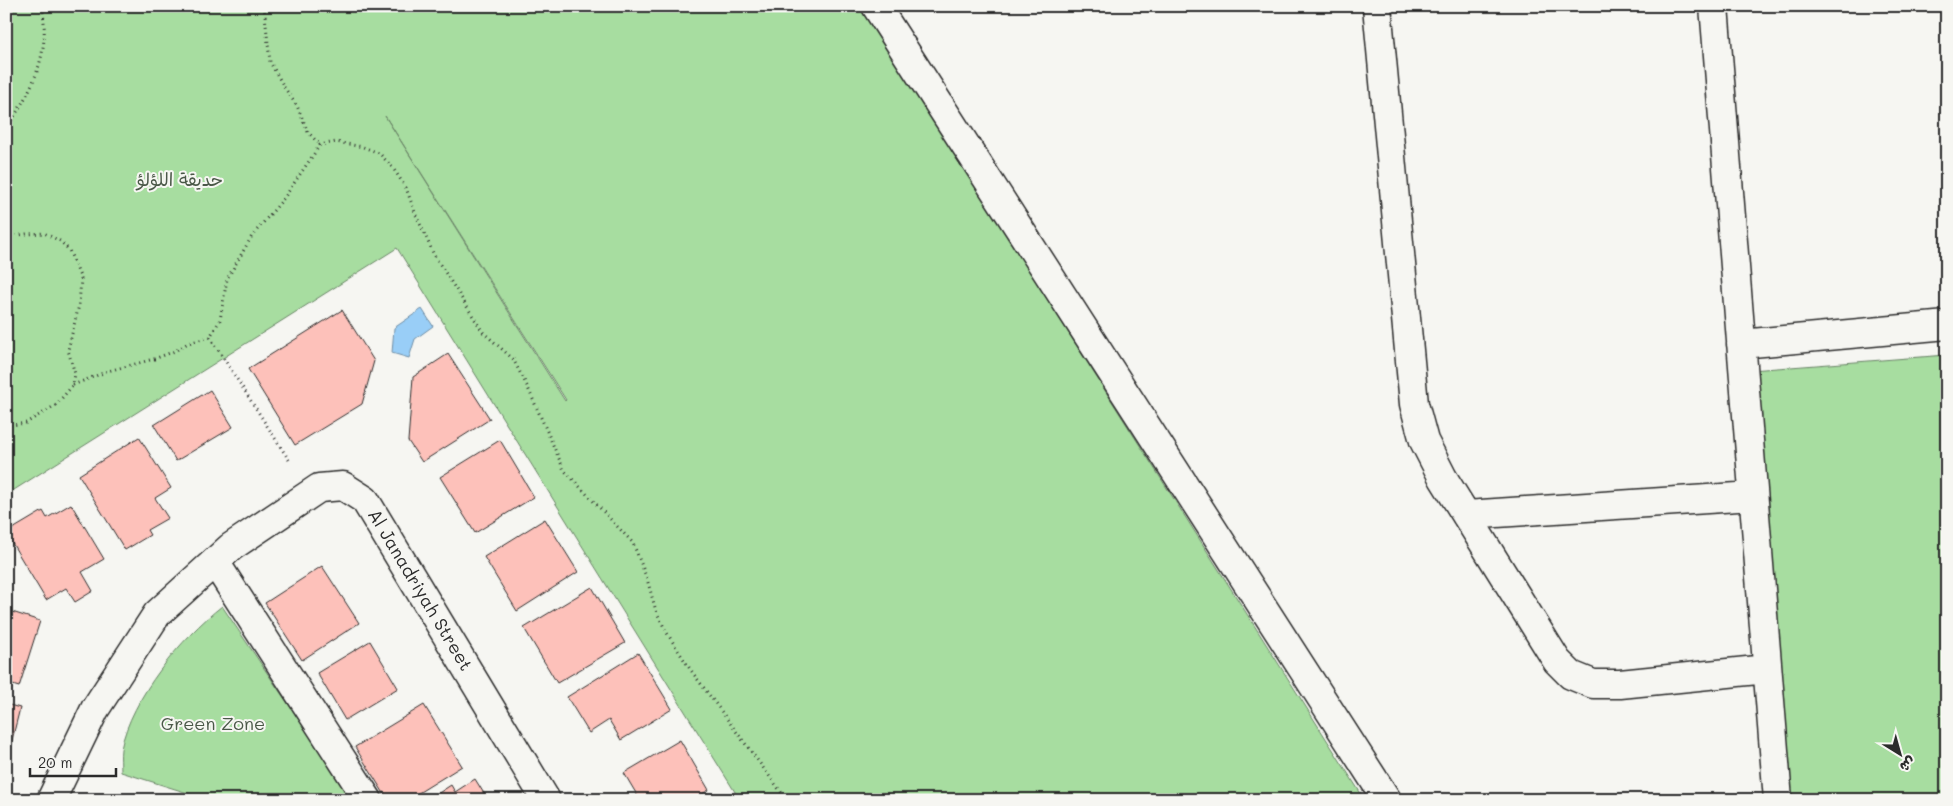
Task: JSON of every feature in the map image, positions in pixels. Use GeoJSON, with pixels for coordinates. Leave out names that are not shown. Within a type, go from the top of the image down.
{"type":"FeatureCollection","features":[{"type":"Feature","properties":{"kind":"street"},"geometry":{"type":"LineString","coordinates":[[876,6],[1387,800]]}},
{"type":"Feature","properties":{"kind":"street"},"geometry":{"type":"LineString","coordinates":[[1377,6],[1414,404],[1424,441],[1443,478],[1557,661],[1571,675],[1593,684],[1620,684],[1767,669]]}},
{"type":"Feature","properties":{"kind":"street"},"geometry":{"type":"LineString","coordinates":[[1714,6],[1778,800]]}},
{"type":"Feature","properties":{"kind":"street"},"geometry":{"type":"LineString","coordinates":[[1741,344],[1947,325]]}},
{"type":"Feature","properties":{"kind":"street","name":"Al Janadriyah Street"},"geometry":{"type":"LineString","coordinates":[[51,800],[95,709],[156,614],[231,547],[319,488],[343,486],[365,500],[546,800]]}},
{"type":"Feature","properties":{"kind":"street"},"geometry":{"type":"LineString","coordinates":[[1466,515],[1753,496]]}},
{"type":"Feature","properties":{"kind":"street"},"geometry":{"type":"LineString","coordinates":[[215,562],[368,800]]}},
{"type":"Feature","properties":{"kind":"path"},"geometry":{"type":"LineString","coordinates":[[6,129],[24,102],[40,66],[44,41],[42,6]]}},
{"type":"Feature","properties":{"kind":"path"},"geometry":{"type":"LineString","coordinates":[[264,6],[270,62],[284,87],[298,106],[308,132],[320,145]]}},
{"type":"Feature","properties":{"kind":"path"},"geometry":{"type":"LineString","coordinates":[[6,426],[26,423],[56,405],[73,385],[108,371],[154,359],[176,351],[188,343],[210,337],[220,320],[227,279],[252,236],[284,198],[320,145],[336,142],[379,152],[406,188],[434,255],[483,332],[513,359],[528,388],[564,470],[633,544],[647,578],[656,611],[667,633],[690,669],[787,800]]}},
{"type":"Feature","properties":{"kind":"path"},"geometry":{"type":"LineString","coordinates":[[6,238],[26,234],[44,234],[60,241],[69,250],[81,279],[79,305],[68,350],[75,374],[73,385]]}},
{"type":"Feature","properties":{"kind":"path"},"geometry":{"type":"LineString","coordinates":[[210,337],[289,460]]}},
{"type":"Feature","properties":{"kind":"green space","name":"حديقة اللؤلؤ"},"geometry":{"type":"Polygon","coordinates":[[[6,6],[861,6],[1365,800],[740,800],[397,248],[6,495],[6,6]],[[385,116],[565,401],[566,400],[385,116]]]}},
{"type":"Feature","properties":{"kind":"green space"},"geometry":{"type":"Polygon","coordinates":[[[1947,355],[1947,800],[1785,800],[1751,370],[1947,355]]]}},
{"type":"Feature","properties":{"kind":"green space","name":"Green Zone"},"geometry":{"type":"Polygon","coordinates":[[[222,606],[353,800],[210,800],[121,772],[121,749],[127,729],[135,710],[147,690],[175,651],[222,606]]]}},
{"type":"Feature","properties":{"kind":"water"},"geometry":{"type":"Polygon","coordinates":[[[422,309],[433,326],[415,339],[409,358],[392,353],[394,328],[422,309]]]}},
{"type":"Feature","properties":{"kind":"building"},"geometry":{"type":"Polygon","coordinates":[[[342,310],[374,361],[362,404],[295,445],[248,369],[342,310]]]}},
{"type":"Feature","properties":{"kind":"building"},"geometry":{"type":"Polygon","coordinates":[[[448,354],[490,419],[422,462],[408,441],[413,377],[448,354]]]}},
{"type":"Feature","properties":{"kind":"building"},"geometry":{"type":"Polygon","coordinates":[[[210,390],[233,427],[176,461],[154,425],[210,390]]]}},
{"type":"Feature","properties":{"kind":"building"},"geometry":{"type":"Polygon","coordinates":[[[139,437],[171,488],[155,498],[168,518],[147,530],[150,535],[125,550],[79,475],[139,437]]]}},
{"type":"Feature","properties":{"kind":"building"},"geometry":{"type":"Polygon","coordinates":[[[500,440],[534,497],[475,533],[440,477],[500,440]]]}},
{"type":"Feature","properties":{"kind":"building"},"geometry":{"type":"Polygon","coordinates":[[[71,504],[104,559],[82,572],[93,591],[75,602],[66,588],[46,600],[6,533],[43,511],[47,518],[71,504]]]}},
{"type":"Feature","properties":{"kind":"building"},"geometry":{"type":"Polygon","coordinates":[[[545,519],[578,572],[517,611],[484,557],[545,519]]]}},
{"type":"Feature","properties":{"kind":"building"},"geometry":{"type":"Polygon","coordinates":[[[322,566],[359,623],[302,660],[265,603],[322,566]]]}},
{"type":"Feature","properties":{"kind":"building"},"geometry":{"type":"Polygon","coordinates":[[[592,587],[625,643],[557,683],[524,628],[592,587]]]}},
{"type":"Feature","properties":{"kind":"building"},"geometry":{"type":"Polygon","coordinates":[[[6,610],[40,621],[19,687],[6,683],[6,610]]]}},
{"type":"Feature","properties":{"kind":"building"},"geometry":{"type":"Polygon","coordinates":[[[370,641],[398,688],[345,720],[317,673],[370,641]]]}},
{"type":"Feature","properties":{"kind":"building"},"geometry":{"type":"Polygon","coordinates":[[[638,653],[672,709],[621,740],[609,720],[589,733],[567,697],[638,653]]]}},
{"type":"Feature","properties":{"kind":"building"},"geometry":{"type":"Polygon","coordinates":[[[6,704],[20,708],[8,756],[6,756],[6,704]]]}},
{"type":"Feature","properties":{"kind":"building"},"geometry":{"type":"Polygon","coordinates":[[[424,705],[462,766],[407,800],[388,800],[355,747],[424,705]]]}},
{"type":"Feature","properties":{"kind":"building"},"geometry":{"type":"Polygon","coordinates":[[[680,740],[709,790],[692,800],[640,800],[624,773],[680,740]]]}},
{"type":"Feature","properties":{"kind":"building"},"geometry":{"type":"Polygon","coordinates":[[[475,779],[488,800],[428,800],[451,785],[455,792],[475,779]]]}}]}
